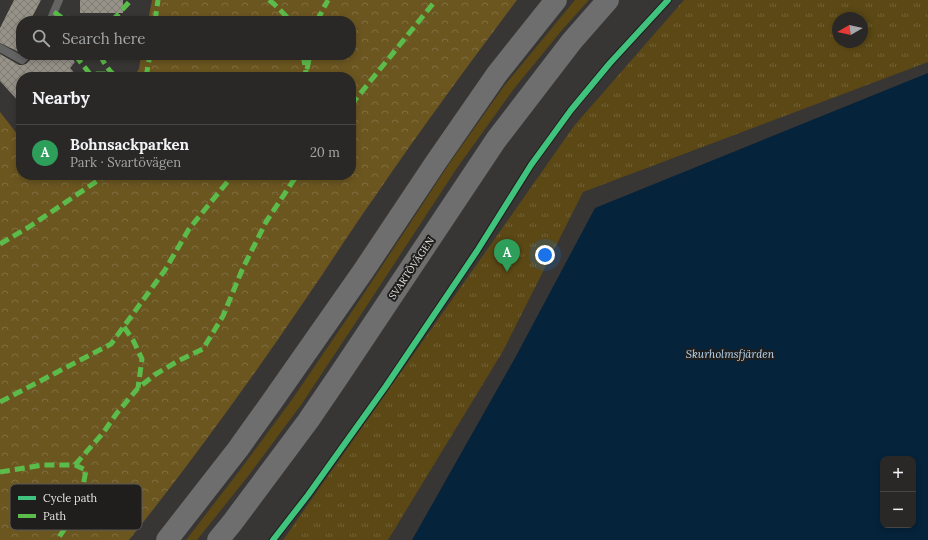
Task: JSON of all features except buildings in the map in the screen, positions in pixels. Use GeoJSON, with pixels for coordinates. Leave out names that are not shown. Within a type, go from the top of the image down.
{"type":"FeatureCollection","features":[{"type":"Feature","properties":{"kind":"main road"},"geometry":{"type":"LineString","coordinates":[[167,540],[238,449],[273,400],[364,270],[497,74],[556,0]]}},
{"type":"Feature","properties":{"kind":"main road","name":"SVARTÖVÄGEN"},"geometry":{"type":"LineString","coordinates":[[218,540],[308,421],[496,140],[572,41],[608,0]]}},
{"type":"Feature","properties":{"kind":"lane"},"geometry":{"type":"LineString","coordinates":[[52,16],[59,0]]}},
{"type":"Feature","properties":{"kind":"lane"},"geometry":{"type":"LineString","coordinates":[[0,48],[16,57]]}},
{"type":"Feature","properties":{"kind":"green space"},"geometry":{"type":"Polygon","coordinates":[[[152,0],[517,0],[410,146],[240,394],[142,523],[142,484],[10,484],[10,530],[137,530],[129,540],[0,540],[0,112],[16,132],[16,180],[356,180],[356,72],[137,72],[139,69],[140,60],[356,60],[356,16],[149,16],[152,0]]]}},
{"type":"Feature","properties":{"kind":"green space"},"geometry":{"type":"Polygon","coordinates":[[[575,0],[589,0],[562,30],[513,90],[457,168],[301,405],[249,475],[197,540],[186,540],[291,401],[449,164],[504,86],[575,0]]]}},
{"type":"Feature","properties":{"kind":"green space"},"geometry":{"type":"Polygon","coordinates":[[[684,0],[928,0],[928,62],[583,192],[503,351],[388,540],[283,540],[574,126],[684,0]]]}},
{"type":"Feature","properties":{"kind":"water","name":"Skurholmsfjärden"},"geometry":{"type":"Polygon","coordinates":[[[928,73],[928,540],[412,540],[515,358],[595,208],[928,73]]]}},
{"type":"Feature","properties":{"kind":"marked path"},"geometry":{"type":"LineString","coordinates":[[117,16],[131,0]]}},
{"type":"Feature","properties":{"kind":"marked path"},"geometry":{"type":"LineString","coordinates":[[156,16],[158,0]]}},
{"type":"Feature","properties":{"kind":"marked path"},"geometry":{"type":"LineString","coordinates":[[269,0],[286,16]]}},
{"type":"Feature","properties":{"kind":"marked path"},"geometry":{"type":"LineString","coordinates":[[320,16],[328,0]]}},
{"type":"Feature","properties":{"kind":"marked path"},"geometry":{"type":"LineString","coordinates":[[356,99],[436,0]]}},
{"type":"Feature","properties":{"kind":"marked path"},"geometry":{"type":"LineString","coordinates":[[54,12],[60,16]]}},
{"type":"Feature","properties":{"kind":"marked path"},"geometry":{"type":"LineString","coordinates":[[79,60],[88,72]]}},
{"type":"Feature","properties":{"kind":"marked path"},"geometry":{"type":"LineString","coordinates":[[103,60],[111,72]]}},
{"type":"Feature","properties":{"kind":"marked path"},"geometry":{"type":"LineString","coordinates":[[147,72],[149,60]]}},
{"type":"Feature","properties":{"kind":"marked path"},"geometry":{"type":"LineString","coordinates":[[304,60],[306,72]]}},
{"type":"Feature","properties":{"kind":"marked path"},"geometry":{"type":"LineString","coordinates":[[307,69],[309,60]]}},
{"type":"Feature","properties":{"kind":"marked path"},"geometry":{"type":"LineString","coordinates":[[0,244],[29,227],[99,180]]}},
{"type":"Feature","properties":{"kind":"marked path"},"geometry":{"type":"LineString","coordinates":[[0,402],[111,344],[165,270],[189,229],[229,180]]}},
{"type":"Feature","properties":{"kind":"marked path"},"geometry":{"type":"LineString","coordinates":[[75,465],[103,433],[117,413],[138,388],[156,374],[203,349],[223,316],[242,270],[266,222],[294,180]]}},
{"type":"Feature","properties":{"kind":"marked path"},"geometry":{"type":"LineString","coordinates":[[124,327],[133,340],[142,359],[138,388]]}},
{"type":"Feature","properties":{"kind":"marked path"},"geometry":{"type":"LineString","coordinates":[[0,472],[43,465],[75,465],[86,470],[83,484]]}},
{"type":"Feature","properties":{"kind":"marked path"},"geometry":{"type":"LineString","coordinates":[[57,540],[64,530]]}},
{"type":"Feature","properties":{"kind":"cycle path"},"geometry":{"type":"LineString","coordinates":[[273,540],[308,495],[386,386],[477,251],[531,165],[571,110],[610,63],[668,0]]}},
{"type":"Feature","properties":{"kind":"place","name":"Bohnsackparken"},"geometry":{"type":"Point","coordinates":[507,272]}}]}
